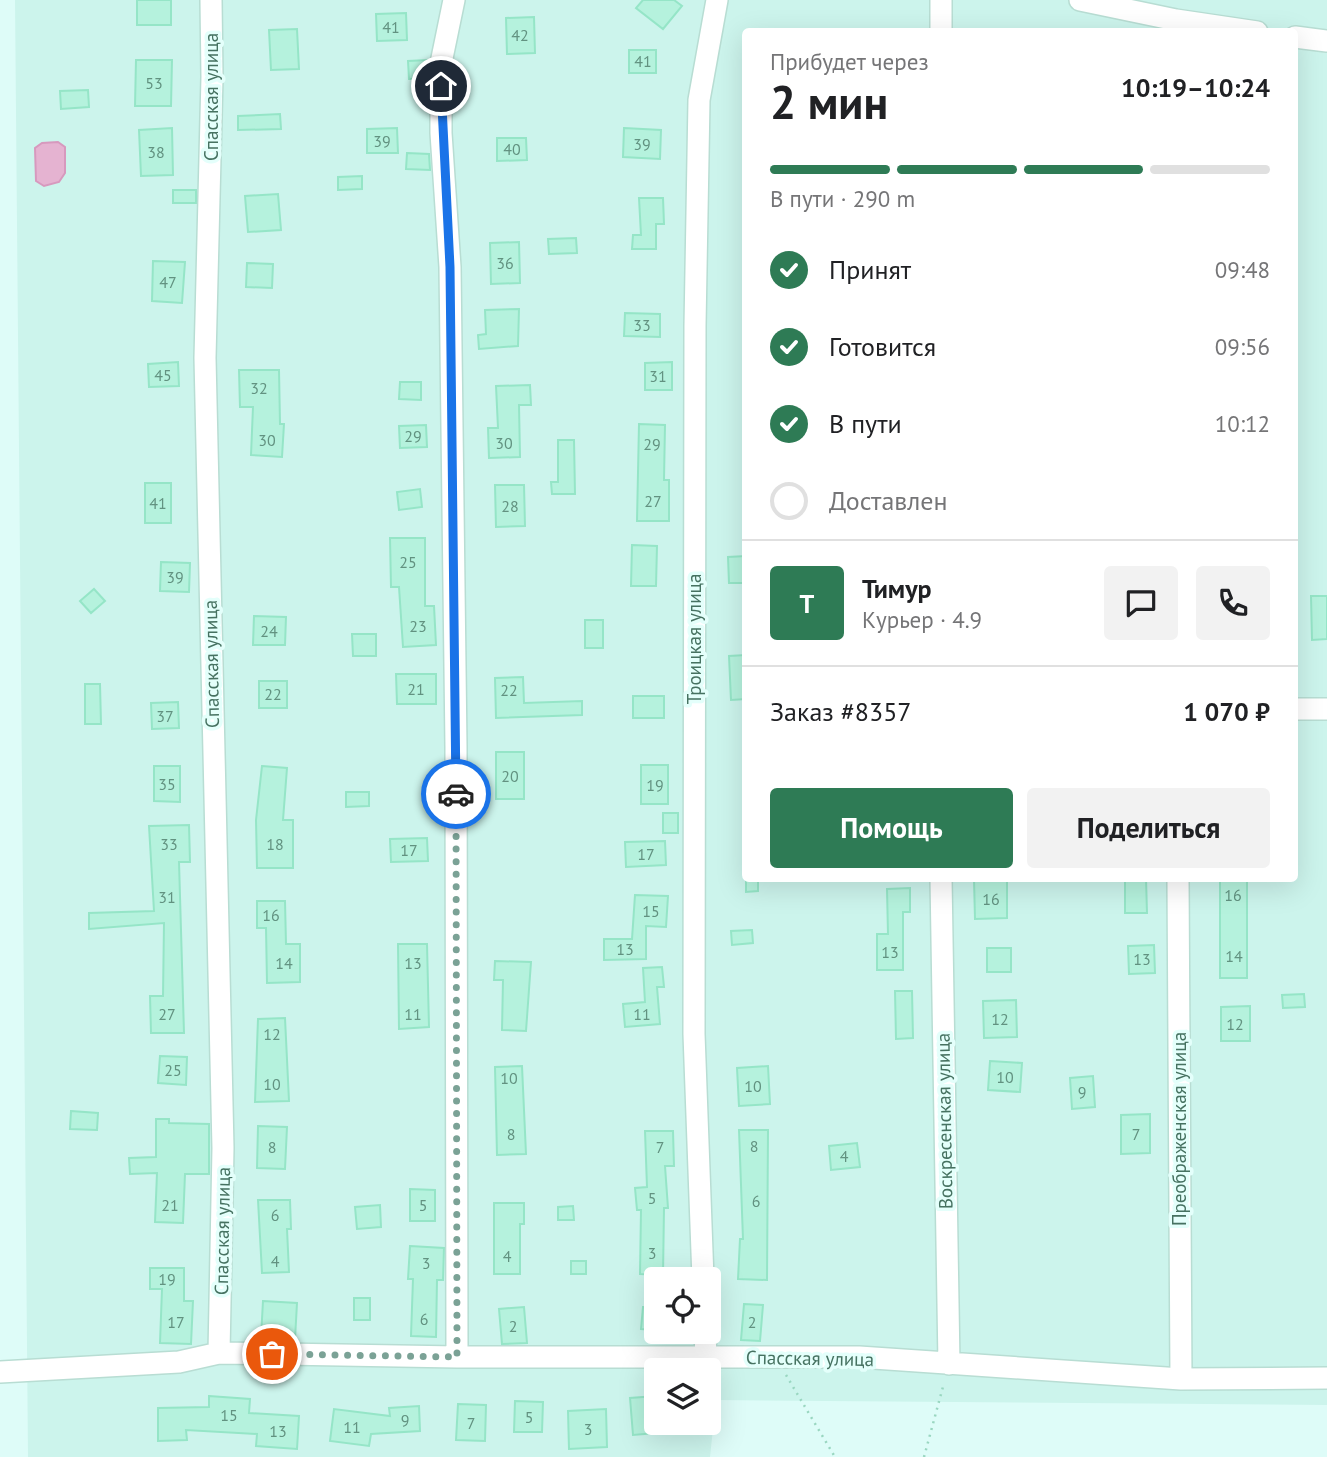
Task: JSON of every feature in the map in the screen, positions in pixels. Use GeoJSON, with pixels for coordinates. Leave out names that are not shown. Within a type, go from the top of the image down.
{"type":"FeatureCollection","features":[{"type":"Feature","properties":{"kind":"street","name":"Спасская улица"},"geometry":{"type":"LineString","coordinates":[[211,0],[212,90],[205,358],[223,1148],[219,1353],[457,1357],[859,1357],[1181,1379],[1327,1378]]}},
{"type":"Feature","properties":{"kind":"street"},"geometry":{"type":"LineString","coordinates":[[454,0],[441,63],[441,118],[450,267],[456,747],[457,1357]]}},
{"type":"Feature","properties":{"kind":"street","name":"Троицкая улица"},"geometry":{"type":"LineString","coordinates":[[704,1267],[694,1034],[695,340],[699,100],[717,0]]}},
{"type":"Feature","properties":{"kind":"street"},"geometry":{"type":"LineString","coordinates":[[941,0],[941,28]]}},
{"type":"Feature","properties":{"kind":"street"},"geometry":{"type":"LineString","coordinates":[[1080,0],[1176,26],[1203,28]]}},
{"type":"Feature","properties":{"kind":"street"},"geometry":{"type":"LineString","coordinates":[[1298,37],[1327,41]]}},
{"type":"Feature","properties":{"kind":"street"},"geometry":{"type":"LineString","coordinates":[[1298,709],[1327,709]]}},
{"type":"Feature","properties":{"kind":"street","name":"Воскресенская улица"},"geometry":{"type":"LineString","coordinates":[[941,882],[949,1364]]}},
{"type":"Feature","properties":{"kind":"street","name":"Преображенская улица"},"geometry":{"type":"LineString","coordinates":[[1178,882],[1181,1379]]}},
{"type":"Feature","properties":{"kind":"street"},"geometry":{"type":"LineString","coordinates":[[705,1344],[706,1357]]}},
{"type":"Feature","properties":{"kind":"street"},"geometry":{"type":"LineString","coordinates":[[0,1372],[179,1362],[219,1353]]}},
{"type":"Feature","properties":{"kind":"path"},"geometry":{"type":"LineString","coordinates":[[775,1357],[835,1457]]}},
{"type":"Feature","properties":{"kind":"path"},"geometry":{"type":"LineString","coordinates":[[924,1457],[949,1364]]}},
{"type":"Feature","properties":{"kind":"shaded area"},"geometry":{"type":"Polygon","coordinates":[[[15,0],[1327,0],[1327,1405],[721,1400],[721,1358],[644,1358],[644,1435],[712,1435],[710,1457],[28,1457],[15,0]]]}},
{"type":"Feature","properties":{"kind":"shaded area"},"geometry":{"type":"Polygon","coordinates":[[[58,142],[65,147],[65,173],[59,182],[44,186],[36,181],[35,148],[42,143],[58,142]]]}},
{"type":"Feature","properties":{"kind":"building"},"geometry":{"type":"Polygon","coordinates":[[[137,0],[171,0],[171,25],[137,25],[137,0]]]}},
{"type":"Feature","properties":{"kind":"building"},"geometry":{"type":"Polygon","coordinates":[[[643,0],[674,0],[682,6],[663,29],[636,8],[643,0]]]}},
{"type":"Feature","properties":{"kind":"building"},"geometry":{"type":"Polygon","coordinates":[[[406,13],[407,40],[377,41],[376,14],[406,13]]]}},
{"type":"Feature","properties":{"kind":"building"},"geometry":{"type":"Polygon","coordinates":[[[534,17],[535,53],[507,54],[506,18],[534,17]]]}},
{"type":"Feature","properties":{"kind":"building"},"geometry":{"type":"Polygon","coordinates":[[[297,29],[299,69],[271,70],[269,30],[297,29]]]}},
{"type":"Feature","properties":{"kind":"building"},"geometry":{"type":"Polygon","coordinates":[[[629,50],[656,50],[656,73],[629,73],[629,50]]]}},
{"type":"Feature","properties":{"kind":"building"},"geometry":{"type":"Polygon","coordinates":[[[136,60],[172,60],[171,106],[135,106],[136,60]]]}},
{"type":"Feature","properties":{"kind":"building"},"geometry":{"type":"Polygon","coordinates":[[[428,60],[428,78],[409,79],[408,61],[428,60]]]}},
{"type":"Feature","properties":{"kind":"building"},"geometry":{"type":"Polygon","coordinates":[[[88,90],[89,107],[61,109],[60,91],[88,90]]]}},
{"type":"Feature","properties":{"kind":"building"},"geometry":{"type":"Polygon","coordinates":[[[280,114],[281,129],[238,130],[238,116],[280,114]]]}},
{"type":"Feature","properties":{"kind":"building"},"geometry":{"type":"Polygon","coordinates":[[[172,128],[173,175],[141,176],[139,130],[172,128]]]}},
{"type":"Feature","properties":{"kind":"building"},"geometry":{"type":"Polygon","coordinates":[[[397,128],[398,153],[367,153],[367,129],[397,128]]]}},
{"type":"Feature","properties":{"kind":"building"},"geometry":{"type":"Polygon","coordinates":[[[624,128],[661,130],[660,159],[623,157],[624,128]]]}},
{"type":"Feature","properties":{"kind":"building"},"geometry":{"type":"Polygon","coordinates":[[[497,138],[526,138],[527,160],[497,161],[497,138]]]}},
{"type":"Feature","properties":{"kind":"building"},"geometry":{"type":"Polygon","coordinates":[[[407,153],[429,154],[430,170],[406,169],[407,153]]]}},
{"type":"Feature","properties":{"kind":"building"},"geometry":{"type":"Polygon","coordinates":[[[362,176],[362,189],[338,190],[338,177],[362,176]]]}},
{"type":"Feature","properties":{"kind":"building"},"geometry":{"type":"Polygon","coordinates":[[[173,190],[196,190],[196,203],[173,203],[173,190]]]}},
{"type":"Feature","properties":{"kind":"building"},"geometry":{"type":"Polygon","coordinates":[[[278,194],[281,230],[248,232],[245,196],[278,194]]]}},
{"type":"Feature","properties":{"kind":"building"},"geometry":{"type":"Polygon","coordinates":[[[639,198],[663,198],[664,224],[656,224],[656,249],[632,249],[633,235],[641,235],[639,198]]]}},
{"type":"Feature","properties":{"kind":"building"},"geometry":{"type":"Polygon","coordinates":[[[576,238],[577,253],[549,254],[548,239],[576,238]]]}},
{"type":"Feature","properties":{"kind":"building"},"geometry":{"type":"Polygon","coordinates":[[[519,242],[520,283],[491,284],[490,243],[519,242]]]}},
{"type":"Feature","properties":{"kind":"building"},"geometry":{"type":"Polygon","coordinates":[[[153,261],[185,262],[182,303],[152,301],[153,261]]]}},
{"type":"Feature","properties":{"kind":"building"},"geometry":{"type":"Polygon","coordinates":[[[247,263],[273,264],[272,288],[246,287],[247,263]]]}},
{"type":"Feature","properties":{"kind":"building"},"geometry":{"type":"Polygon","coordinates":[[[519,309],[518,346],[479,349],[478,335],[486,334],[485,310],[519,309]]]}},
{"type":"Feature","properties":{"kind":"building"},"geometry":{"type":"Polygon","coordinates":[[[625,313],[660,314],[660,337],[624,336],[625,313]]]}},
{"type":"Feature","properties":{"kind":"building"},"geometry":{"type":"Polygon","coordinates":[[[178,362],[179,386],[149,387],[148,364],[178,362]]]}},
{"type":"Feature","properties":{"kind":"building"},"geometry":{"type":"Polygon","coordinates":[[[672,362],[672,390],[645,390],[645,363],[672,362]]]}},
{"type":"Feature","properties":{"kind":"building"},"geometry":{"type":"Polygon","coordinates":[[[239,370],[279,370],[280,424],[284,424],[282,457],[251,455],[253,407],[240,407],[239,370]]]}},
{"type":"Feature","properties":{"kind":"building"},"geometry":{"type":"Polygon","coordinates":[[[400,382],[421,382],[421,400],[399,399],[400,382]]]}},
{"type":"Feature","properties":{"kind":"building"},"geometry":{"type":"Polygon","coordinates":[[[530,385],[531,405],[519,405],[520,457],[489,458],[488,428],[498,428],[496,386],[530,385]]]}},
{"type":"Feature","properties":{"kind":"building"},"geometry":{"type":"Polygon","coordinates":[[[639,424],[665,425],[664,480],[669,480],[669,521],[637,521],[639,424]]]}},
{"type":"Feature","properties":{"kind":"building"},"geometry":{"type":"Polygon","coordinates":[[[426,425],[427,447],[400,448],[399,426],[426,425]]]}},
{"type":"Feature","properties":{"kind":"building"},"geometry":{"type":"Polygon","coordinates":[[[558,440],[574,440],[575,494],[552,494],[551,482],[558,482],[558,440]]]}},
{"type":"Feature","properties":{"kind":"building"},"geometry":{"type":"Polygon","coordinates":[[[145,483],[171,483],[171,523],[145,523],[145,483]]]}},
{"type":"Feature","properties":{"kind":"building"},"geometry":{"type":"Polygon","coordinates":[[[495,485],[524,485],[525,526],[496,527],[495,485]]]}},
{"type":"Feature","properties":{"kind":"building"},"geometry":{"type":"Polygon","coordinates":[[[420,489],[422,507],[399,510],[397,492],[420,489]]]}},
{"type":"Feature","properties":{"kind":"building"},"geometry":{"type":"Polygon","coordinates":[[[390,538],[425,538],[425,606],[434,606],[436,645],[403,647],[399,587],[391,587],[390,538]]]}},
{"type":"Feature","properties":{"kind":"building"},"geometry":{"type":"Polygon","coordinates":[[[632,545],[657,546],[656,586],[631,586],[632,545]]]}},
{"type":"Feature","properties":{"kind":"building"},"geometry":{"type":"Polygon","coordinates":[[[742,556],[742,583],[729,583],[728,557],[742,556]]]}},
{"type":"Feature","properties":{"kind":"building"},"geometry":{"type":"Polygon","coordinates":[[[161,562],[190,563],[189,592],[160,591],[161,562]]]}},
{"type":"Feature","properties":{"kind":"building"},"geometry":{"type":"Polygon","coordinates":[[[94,589],[105,601],[91,613],[80,601],[94,589]]]}},
{"type":"Feature","properties":{"kind":"building"},"geometry":{"type":"Polygon","coordinates":[[[1311,596],[1327,596],[1327,639],[1312,640],[1311,596]]]}},
{"type":"Feature","properties":{"kind":"building"},"geometry":{"type":"Polygon","coordinates":[[[254,616],[286,617],[285,645],[253,645],[254,616]]]}},
{"type":"Feature","properties":{"kind":"building"},"geometry":{"type":"Polygon","coordinates":[[[585,620],[603,620],[603,648],[585,648],[585,620]]]}},
{"type":"Feature","properties":{"kind":"building"},"geometry":{"type":"Polygon","coordinates":[[[352,634],[376,634],[376,656],[353,656],[352,634]]]}},
{"type":"Feature","properties":{"kind":"building"},"geometry":{"type":"Polygon","coordinates":[[[742,655],[742,699],[731,700],[729,656],[742,655]]]}},
{"type":"Feature","properties":{"kind":"building"},"geometry":{"type":"Polygon","coordinates":[[[396,674],[436,674],[436,704],[397,704],[396,674]]]}},
{"type":"Feature","properties":{"kind":"building"},"geometry":{"type":"Polygon","coordinates":[[[523,677],[524,703],[582,701],[582,715],[496,718],[495,678],[523,677]]]}},
{"type":"Feature","properties":{"kind":"building"},"geometry":{"type":"Polygon","coordinates":[[[259,681],[287,681],[287,708],[259,708],[259,681]]]}},
{"type":"Feature","properties":{"kind":"building"},"geometry":{"type":"Polygon","coordinates":[[[85,684],[100,684],[101,724],[85,724],[85,684]]]}},
{"type":"Feature","properties":{"kind":"building"},"geometry":{"type":"Polygon","coordinates":[[[633,696],[664,696],[664,718],[633,718],[633,696]]]}},
{"type":"Feature","properties":{"kind":"building"},"geometry":{"type":"Polygon","coordinates":[[[178,702],[179,728],[152,729],[151,703],[178,702]]]}},
{"type":"Feature","properties":{"kind":"building"},"geometry":{"type":"Polygon","coordinates":[[[496,752],[524,752],[524,799],[496,799],[496,752]]]}},
{"type":"Feature","properties":{"kind":"building"},"geometry":{"type":"Polygon","coordinates":[[[641,765],[668,765],[668,804],[641,804],[641,765]]]}},
{"type":"Feature","properties":{"kind":"building"},"geometry":{"type":"Polygon","coordinates":[[[154,766],[180,766],[180,802],[154,801],[154,766]]]}},
{"type":"Feature","properties":{"kind":"building"},"geometry":{"type":"Polygon","coordinates":[[[262,766],[287,768],[283,820],[293,820],[293,868],[257,868],[256,820],[262,766]]]}},
{"type":"Feature","properties":{"kind":"building"},"geometry":{"type":"Polygon","coordinates":[[[346,792],[369,792],[369,806],[346,807],[346,792]]]}},
{"type":"Feature","properties":{"kind":"building"},"geometry":{"type":"Polygon","coordinates":[[[663,813],[678,813],[678,833],[663,833],[663,813]]]}},
{"type":"Feature","properties":{"kind":"building"},"geometry":{"type":"Polygon","coordinates":[[[189,825],[190,862],[179,862],[184,1033],[151,1033],[150,996],[163,996],[164,923],[89,929],[89,913],[154,911],[149,826],[189,825]]]}},
{"type":"Feature","properties":{"kind":"building"},"geometry":{"type":"Polygon","coordinates":[[[427,838],[428,861],[391,862],[390,839],[427,838]]]}},
{"type":"Feature","properties":{"kind":"building"},"geometry":{"type":"Polygon","coordinates":[[[665,841],[666,865],[626,867],[625,842],[665,841]]]}},
{"type":"Feature","properties":{"kind":"building"},"geometry":{"type":"Polygon","coordinates":[[[746,882],[758,882],[758,891],[746,892],[746,882]]]}},
{"type":"Feature","properties":{"kind":"building"},"geometry":{"type":"Polygon","coordinates":[[[974,882],[1007,882],[1007,918],[975,919],[974,882]]]}},
{"type":"Feature","properties":{"kind":"building"},"geometry":{"type":"Polygon","coordinates":[[[1125,882],[1146,882],[1147,913],[1125,913],[1125,882]]]}},
{"type":"Feature","properties":{"kind":"building"},"geometry":{"type":"Polygon","coordinates":[[[1220,882],[1247,882],[1247,978],[1220,978],[1220,882]]]}},
{"type":"Feature","properties":{"kind":"building"},"geometry":{"type":"Polygon","coordinates":[[[910,888],[910,912],[903,912],[903,970],[877,970],[877,934],[888,934],[887,889],[910,888]]]}},
{"type":"Feature","properties":{"kind":"building"},"geometry":{"type":"Polygon","coordinates":[[[635,895],[668,896],[666,927],[646,926],[646,959],[604,960],[604,939],[632,939],[635,895]]]}},
{"type":"Feature","properties":{"kind":"building"},"geometry":{"type":"Polygon","coordinates":[[[257,901],[285,901],[286,944],[300,944],[300,982],[267,983],[266,928],[257,928],[257,901]]]}},
{"type":"Feature","properties":{"kind":"building"},"geometry":{"type":"Polygon","coordinates":[[[752,930],[753,943],[732,945],[731,931],[752,930]]]}},
{"type":"Feature","properties":{"kind":"building"},"geometry":{"type":"Polygon","coordinates":[[[398,944],[427,944],[429,1027],[399,1029],[398,944]]]}},
{"type":"Feature","properties":{"kind":"building"},"geometry":{"type":"Polygon","coordinates":[[[1154,945],[1155,973],[1129,974],[1128,946],[1154,945]]]}},
{"type":"Feature","properties":{"kind":"building"},"geometry":{"type":"Polygon","coordinates":[[[987,948],[1011,948],[1011,972],[987,972],[987,948]]]}},
{"type":"Feature","properties":{"kind":"building"},"geometry":{"type":"Polygon","coordinates":[[[495,961],[531,962],[526,1031],[502,1030],[503,980],[494,980],[495,961]]]}},
{"type":"Feature","properties":{"kind":"building"},"geometry":{"type":"Polygon","coordinates":[[[662,967],[664,987],[657,987],[660,1024],[625,1027],[623,1004],[645,1002],[643,968],[662,967]]]}},
{"type":"Feature","properties":{"kind":"building"},"geometry":{"type":"Polygon","coordinates":[[[895,991],[912,991],[913,1038],[896,1039],[895,991]]]}},
{"type":"Feature","properties":{"kind":"building"},"geometry":{"type":"Polygon","coordinates":[[[1304,994],[1305,1007],[1283,1008],[1282,995],[1304,994]]]}},
{"type":"Feature","properties":{"kind":"building"},"geometry":{"type":"Polygon","coordinates":[[[1016,1000],[1017,1037],[984,1038],[983,1001],[1016,1000]]]}},
{"type":"Feature","properties":{"kind":"building"},"geometry":{"type":"Polygon","coordinates":[[[1250,1006],[1250,1041],[1221,1041],[1221,1007],[1250,1006]]]}},
{"type":"Feature","properties":{"kind":"building"},"geometry":{"type":"Polygon","coordinates":[[[285,1018],[289,1101],[255,1102],[258,1019],[285,1018]]]}},
{"type":"Feature","properties":{"kind":"building"},"geometry":{"type":"Polygon","coordinates":[[[160,1056],[187,1057],[186,1085],[158,1083],[160,1056]]]}},
{"type":"Feature","properties":{"kind":"building"},"geometry":{"type":"Polygon","coordinates":[[[990,1061],[1022,1063],[1020,1092],[988,1090],[990,1061]]]}},
{"type":"Feature","properties":{"kind":"building"},"geometry":{"type":"Polygon","coordinates":[[[522,1066],[526,1154],[497,1155],[495,1067],[522,1066]]]}},
{"type":"Feature","properties":{"kind":"building"},"geometry":{"type":"Polygon","coordinates":[[[768,1066],[770,1104],[739,1106],[737,1068],[768,1066]]]}},
{"type":"Feature","properties":{"kind":"building"},"geometry":{"type":"Polygon","coordinates":[[[1093,1076],[1095,1107],[1072,1109],[1070,1078],[1093,1076]]]}},
{"type":"Feature","properties":{"kind":"building"},"geometry":{"type":"Polygon","coordinates":[[[71,1111],[98,1113],[97,1130],[70,1129],[71,1111]]]}},
{"type":"Feature","properties":{"kind":"building"},"geometry":{"type":"Polygon","coordinates":[[[1150,1114],[1150,1153],[1121,1154],[1121,1115],[1150,1114]]]}},
{"type":"Feature","properties":{"kind":"building"},"geometry":{"type":"Polygon","coordinates":[[[156,1119],[169,1119],[169,1123],[209,1124],[209,1174],[185,1174],[183,1223],[155,1222],[157,1173],[130,1174],[129,1158],[156,1157],[156,1119]]]}},
{"type":"Feature","properties":{"kind":"building"},"geometry":{"type":"Polygon","coordinates":[[[258,1126],[287,1127],[285,1169],[257,1168],[258,1126]]]}},
{"type":"Feature","properties":{"kind":"building"},"geometry":{"type":"Polygon","coordinates":[[[739,1130],[768,1130],[767,1280],[738,1279],[740,1239],[743,1239],[739,1130]]]}},
{"type":"Feature","properties":{"kind":"building"},"geometry":{"type":"Polygon","coordinates":[[[645,1131],[673,1131],[674,1166],[665,1166],[668,1208],[664,1208],[663,1267],[644,1267],[644,1274],[640,1274],[641,1210],[637,1210],[635,1188],[647,1187],[645,1131]]]}},
{"type":"Feature","properties":{"kind":"building"},"geometry":{"type":"Polygon","coordinates":[[[857,1143],[860,1167],[831,1170],[829,1146],[857,1143]]]}},
{"type":"Feature","properties":{"kind":"building"},"geometry":{"type":"Polygon","coordinates":[[[410,1189],[435,1190],[435,1221],[410,1221],[410,1189]]]}},
{"type":"Feature","properties":{"kind":"building"},"geometry":{"type":"Polygon","coordinates":[[[258,1200],[290,1200],[291,1229],[287,1229],[289,1272],[262,1273],[258,1200]]]}},
{"type":"Feature","properties":{"kind":"building"},"geometry":{"type":"Polygon","coordinates":[[[494,1203],[524,1203],[524,1224],[520,1224],[520,1274],[494,1274],[494,1203]]]}},
{"type":"Feature","properties":{"kind":"building"},"geometry":{"type":"Polygon","coordinates":[[[380,1205],[381,1227],[357,1229],[355,1207],[380,1205]]]}},
{"type":"Feature","properties":{"kind":"building"},"geometry":{"type":"Polygon","coordinates":[[[573,1206],[574,1220],[558,1220],[558,1207],[573,1206]]]}},
{"type":"Feature","properties":{"kind":"building"},"geometry":{"type":"Polygon","coordinates":[[[410,1246],[444,1248],[443,1280],[437,1280],[436,1337],[411,1336],[413,1279],[408,1279],[410,1246]]]}},
{"type":"Feature","properties":{"kind":"building"},"geometry":{"type":"Polygon","coordinates":[[[571,1261],[586,1261],[586,1274],[571,1274],[571,1261]]]}},
{"type":"Feature","properties":{"kind":"building"},"geometry":{"type":"Polygon","coordinates":[[[150,1268],[184,1268],[184,1301],[193,1301],[191,1344],[160,1343],[162,1289],[150,1289],[150,1268]]]}},
{"type":"Feature","properties":{"kind":"building"},"geometry":{"type":"Polygon","coordinates":[[[354,1298],[370,1298],[370,1320],[354,1320],[354,1298]]]}},
{"type":"Feature","properties":{"kind":"building"},"geometry":{"type":"Polygon","coordinates":[[[263,1301],[297,1303],[295,1339],[261,1337],[263,1301]]]}},
{"type":"Feature","properties":{"kind":"building"},"geometry":{"type":"Polygon","coordinates":[[[744,1304],[763,1305],[760,1341],[741,1340],[744,1304]]]}},
{"type":"Feature","properties":{"kind":"building"},"geometry":{"type":"Polygon","coordinates":[[[524,1307],[527,1343],[502,1344],[499,1309],[524,1307]]]}},
{"type":"Feature","properties":{"kind":"building"},"geometry":{"type":"Polygon","coordinates":[[[643,1307],[644,1307],[644,1329],[641,1329],[643,1307]]]}},
{"type":"Feature","properties":{"kind":"building"},"geometry":{"type":"Polygon","coordinates":[[[209,1396],[250,1399],[249,1413],[299,1416],[297,1449],[256,1446],[257,1434],[186,1430],[187,1440],[158,1441],[158,1408],[209,1407],[209,1396]]]}},
{"type":"Feature","properties":{"kind":"building"},"geometry":{"type":"Polygon","coordinates":[[[644,1397],[644,1434],[633,1435],[630,1398],[644,1397]]]}},
{"type":"Feature","properties":{"kind":"building"},"geometry":{"type":"Polygon","coordinates":[[[515,1401],[543,1402],[542,1432],[514,1432],[515,1401]]]}},
{"type":"Feature","properties":{"kind":"building"},"geometry":{"type":"Polygon","coordinates":[[[458,1404],[486,1405],[485,1441],[456,1440],[458,1404]]]}},
{"type":"Feature","properties":{"kind":"building"},"geometry":{"type":"Polygon","coordinates":[[[419,1406],[420,1431],[371,1434],[369,1446],[330,1441],[334,1409],[390,1416],[389,1408],[419,1406]]]}},
{"type":"Feature","properties":{"kind":"building"},"geometry":{"type":"Polygon","coordinates":[[[606,1409],[607,1447],[569,1449],[568,1411],[606,1409]]]}},
{"type":"Feature","properties":{"kind":"way so far"},"geometry":{"type":"LineString","coordinates":[[272,1354],[457,1357],[456,794]]}},
{"type":"Feature","properties":{"kind":"route"},"geometry":{"type":"LineString","coordinates":[[441,86],[441,132],[450,267],[456,794]]}}]}
